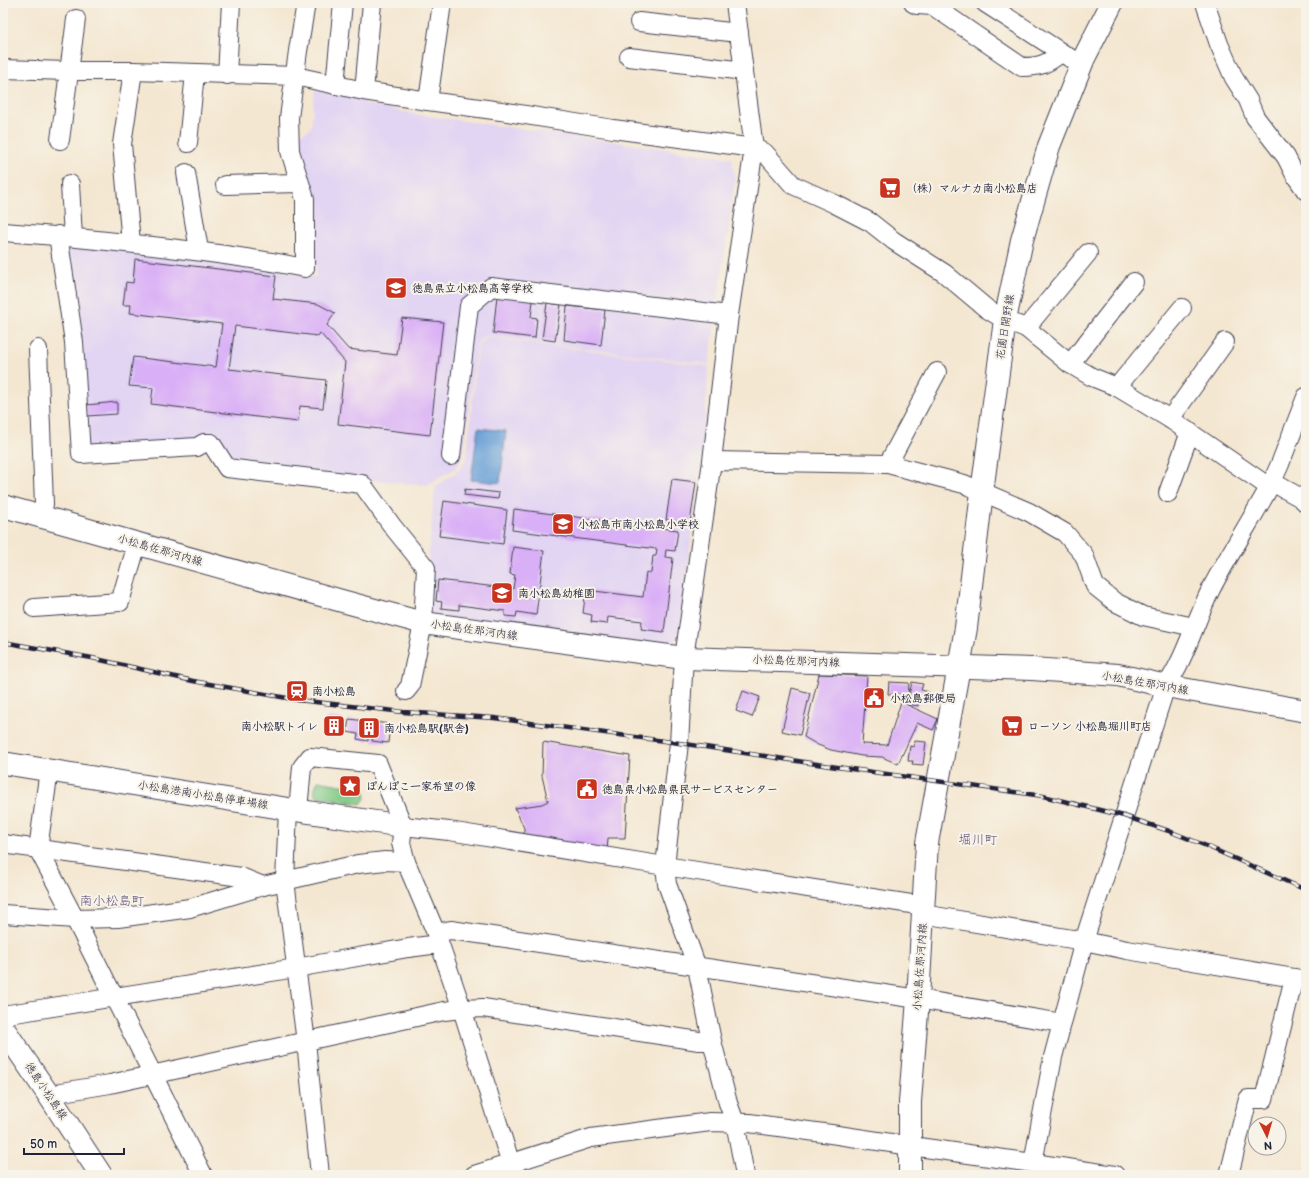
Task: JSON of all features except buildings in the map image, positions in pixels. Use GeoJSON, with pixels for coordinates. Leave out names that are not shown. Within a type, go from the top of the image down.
{"type":"FeatureCollection","features":[{"type":"Feature","properties":{"kind":"main road","name":"花園日開野線"},"geometry":{"type":"LineString","coordinates":[[959,666],[966,628],[982,492],[1005,320],[1022,240],[1049,146],[1081,65],[1112,3]]}},
{"type":"Feature","properties":{"kind":"main road","name":"小松島佐那河内線"},"geometry":{"type":"LineString","coordinates":[[3,506],[423,623],[684,658],[959,666],[1118,675],[1166,686],[1306,711]]}},
{"type":"Feature","properties":{"kind":"main road","name":"小松島佐那河内線"},"geometry":{"type":"LineString","coordinates":[[910,1175],[910,1102],[924,910],[927,843],[959,666]]}},
{"type":"Feature","properties":{"kind":"main road","name":"小松島港南小松島停車場線"},"geometry":{"type":"LineString","coordinates":[[3,763],[293,810],[403,826]]}},
{"type":"Feature","properties":{"kind":"main road","name":"徳島小松島線"},"geometry":{"type":"LineString","coordinates":[[3,1028],[101,1175]]}},
{"type":"Feature","properties":{"kind":"street"},"geometry":{"type":"LineString","coordinates":[[227,75],[231,3]]}},
{"type":"Feature","properties":{"kind":"street"},"geometry":{"type":"LineString","coordinates":[[3,232],[66,236],[130,243],[281,263],[305,268],[305,199],[290,150],[289,118],[306,3]]}},
{"type":"Feature","properties":{"kind":"street"},"geometry":{"type":"LineString","coordinates":[[335,85],[344,3]]}},
{"type":"Feature","properties":{"kind":"street"},"geometry":{"type":"LineString","coordinates":[[364,91],[372,3]]}},
{"type":"Feature","properties":{"kind":"street"},"geometry":{"type":"LineString","coordinates":[[428,101],[442,3]]}},
{"type":"Feature","properties":{"kind":"street"},"geometry":{"type":"LineString","coordinates":[[735,3],[754,148],[729,315],[712,461],[684,658],[679,743],[665,866],[667,884],[697,967],[712,1041],[740,1142],[745,1175]]}},
{"type":"Feature","properties":{"kind":"street"},"geometry":{"type":"LineString","coordinates":[[914,3],[917,5],[933,6],[1022,67],[1036,67],[1051,61],[1061,53]]}},
{"type":"Feature","properties":{"kind":"street"},"geometry":{"type":"LineString","coordinates":[[985,3],[1081,65]]}},
{"type":"Feature","properties":{"kind":"street"},"geometry":{"type":"LineString","coordinates":[[1205,3],[1219,44],[1234,78],[1248,100],[1255,117],[1286,157],[1295,175],[1306,191]]}},
{"type":"Feature","properties":{"kind":"street"},"geometry":{"type":"LineString","coordinates":[[60,140],[76,19]]}},
{"type":"Feature","properties":{"kind":"street"},"geometry":{"type":"LineString","coordinates":[[639,22],[739,33]]}},
{"type":"Feature","properties":{"kind":"street"},"geometry":{"type":"LineString","coordinates":[[629,57],[744,71]]}},
{"type":"Feature","properties":{"kind":"street"},"geometry":{"type":"LineString","coordinates":[[3,69],[295,76],[364,91],[613,129],[754,148],[765,153],[793,185],[870,222],[894,241],[944,273],[987,308],[1005,320],[1026,328],[1070,364],[1092,377],[1117,387],[1170,419],[1270,484],[1301,498],[1306,503]]}},
{"type":"Feature","properties":{"kind":"street"},"geometry":{"type":"LineString","coordinates":[[130,243],[122,144],[133,71]]}},
{"type":"Feature","properties":{"kind":"street"},"geometry":{"type":"LineString","coordinates":[[188,143],[195,73]]}},
{"type":"Feature","properties":{"kind":"street"},"geometry":{"type":"LineString","coordinates":[[186,173],[198,244],[198,252]]}},
{"type":"Feature","properties":{"kind":"street"},"geometry":{"type":"LineString","coordinates":[[225,185],[299,183]]}},
{"type":"Feature","properties":{"kind":"street"},"geometry":{"type":"LineString","coordinates":[[70,184],[66,236],[81,454],[197,447],[204,443],[211,443],[227,468],[362,484],[393,527],[426,568],[423,623],[410,686],[406,691]]}},
{"type":"Feature","properties":{"kind":"street"},"geometry":{"type":"LineString","coordinates":[[1026,328],[1088,253]]}},
{"type":"Feature","properties":{"kind":"street"},"geometry":{"type":"LineString","coordinates":[[1070,364],[1134,282]]}},
{"type":"Feature","properties":{"kind":"street"},"geometry":{"type":"LineString","coordinates":[[451,456],[469,306],[491,287],[729,315]]}},
{"type":"Feature","properties":{"kind":"street"},"geometry":{"type":"LineString","coordinates":[[1117,387],[1182,308]]}},
{"type":"Feature","properties":{"kind":"street"},"geometry":{"type":"LineString","coordinates":[[1170,419],[1225,342]]}},
{"type":"Feature","properties":{"kind":"street"},"geometry":{"type":"LineString","coordinates":[[38,349],[44,504],[41,517]]}},
{"type":"Feature","properties":{"kind":"street"},"geometry":{"type":"LineString","coordinates":[[888,464],[937,372]]}},
{"type":"Feature","properties":{"kind":"street"},"geometry":{"type":"LineString","coordinates":[[1041,1167],[1053,1057],[1084,941],[1166,686],[1176,671],[1211,589],[1280,464],[1306,397]]}},
{"type":"Feature","properties":{"kind":"street"},"geometry":{"type":"LineString","coordinates":[[1168,493],[1190,432]]}},
{"type":"Feature","properties":{"kind":"street"},"geometry":{"type":"LineString","coordinates":[[712,461],[888,464],[964,484],[1029,512],[1065,533],[1084,555],[1095,586],[1115,602],[1143,616],[1194,627]]}},
{"type":"Feature","properties":{"kind":"street"},"geometry":{"type":"LineString","coordinates":[[34,608],[120,602],[136,544]]}},
{"type":"Feature","properties":{"kind":"street"},"geometry":{"type":"LineString","coordinates":[[320,1175],[306,1042],[285,881],[293,810],[302,767],[310,757],[378,764],[403,826],[401,843],[406,862],[437,938],[462,1009],[512,1169]]}},
{"type":"Feature","properties":{"kind":"street"},"geometry":{"type":"LineString","coordinates":[[49,770],[38,850],[76,919],[203,1175]]}},
{"type":"Feature","properties":{"kind":"street"},"geometry":{"type":"LineString","coordinates":[[403,826],[449,831],[924,910],[1127,950],[1300,979],[1264,1100],[1248,1099],[1229,1175]]}},
{"type":"Feature","properties":{"kind":"street"},"geometry":{"type":"LineString","coordinates":[[3,844],[241,877],[263,886]]}},
{"type":"Feature","properties":{"kind":"street"},"geometry":{"type":"LineString","coordinates":[[3,914],[76,919],[118,918],[190,908],[263,886],[358,864],[385,860],[406,862]]}},
{"type":"Feature","properties":{"kind":"street"},"geometry":{"type":"LineString","coordinates":[[3,1018],[9,1014],[113,996],[296,968],[408,948],[437,938],[451,930],[918,999],[1062,1023]]}},
{"type":"Feature","properties":{"kind":"street"},"geometry":{"type":"LineString","coordinates":[[50,1097],[62,1092],[154,1075],[462,1009],[483,1008],[699,1041],[712,1041]]}},
{"type":"Feature","properties":{"kind":"street"},"geometry":{"type":"LineString","coordinates":[[474,1175],[512,1169],[591,1138],[710,1122],[735,1122],[831,1134],[1041,1167],[1115,1175]]}},
{"type":"Feature","properties":{"kind":"shaded area","name":"徳島県立小松島高等学校"},"geometry":{"type":"Polygon","coordinates":[[[315,90],[365,96],[365,104],[421,115],[732,158],[735,180],[709,364],[488,336],[481,338],[477,345],[463,455],[456,468],[427,485],[359,479],[228,462],[198,441],[85,448],[65,243],[221,260],[316,277],[313,196],[299,160],[298,136],[311,128],[315,90]]]}},
{"type":"Feature","properties":{"kind":"shaded area","name":"小松島市南小松島小学校"},"geometry":{"type":"Polygon","coordinates":[[[488,337],[709,366],[702,452],[679,637],[670,645],[598,638],[427,614],[428,561],[435,487],[459,470],[467,457],[478,346],[482,340],[488,337]]]}},
{"type":"Feature","properties":{"kind":"green space"},"geometry":{"type":"Polygon","coordinates":[[[318,781],[364,789],[366,797],[361,804],[315,796],[314,789],[318,781]]]}},
{"type":"Feature","properties":{"kind":"water"},"geometry":{"type":"Polygon","coordinates":[[[478,428],[506,431],[500,483],[471,480],[478,428]]]}},
{"type":"Feature","properties":{"kind":"railway"},"geometry":{"type":"LineString","coordinates":[[3,642],[92,658],[193,681],[298,700],[403,712],[494,718],[679,743],[1043,796],[1124,816],[1169,831],[1306,890]]}},
{"type":"Feature","properties":{"kind":"place","name":"（株）マルナカ南小松島店"},"geometry":{"type":"Point","coordinates":[890,188]}},
{"type":"Feature","properties":{"kind":"place","name":"徳島県立小松島高等学校"},"geometry":{"type":"Point","coordinates":[396,288]}},
{"type":"Feature","properties":{"kind":"place","name":"小松島市南小松島小学校"},"geometry":{"type":"Point","coordinates":[563,524]}},
{"type":"Feature","properties":{"kind":"place","name":"南小松島幼稚園"},"geometry":{"type":"Point","coordinates":[502,593]}},
{"type":"Feature","properties":{"kind":"place","name":"南小松島"},"geometry":{"type":"Point","coordinates":[297,691]}},
{"type":"Feature","properties":{"kind":"place","name":"小松島郵便局"},"geometry":{"type":"Point","coordinates":[874,698]}},
{"type":"Feature","properties":{"kind":"place","name":"南小松駅トイレ"},"geometry":{"type":"Point","coordinates":[334,726]}},
{"type":"Feature","properties":{"kind":"place","name":"ローソン 小松島堀川町店"},"geometry":{"type":"Point","coordinates":[1012,726]}},
{"type":"Feature","properties":{"kind":"place","name":"南小松島駅(駅舎)"},"geometry":{"type":"Point","coordinates":[369,728]}},
{"type":"Feature","properties":{"kind":"place","name":"ぽんぽこ一家希望の像"},"geometry":{"type":"Point","coordinates":[350,786]}},
{"type":"Feature","properties":{"kind":"place","name":"徳島県小松島県民サービスセンター"},"geometry":{"type":"Point","coordinates":[587,789]}},
{"type":"Feature","properties":{"kind":"district","name":"堀川町"},"geometry":{"type":"Point","coordinates":[978,840]}},
{"type":"Feature","properties":{"kind":"district","name":"南小松島町"},"geometry":{"type":"Point","coordinates":[112,901]}}]}
